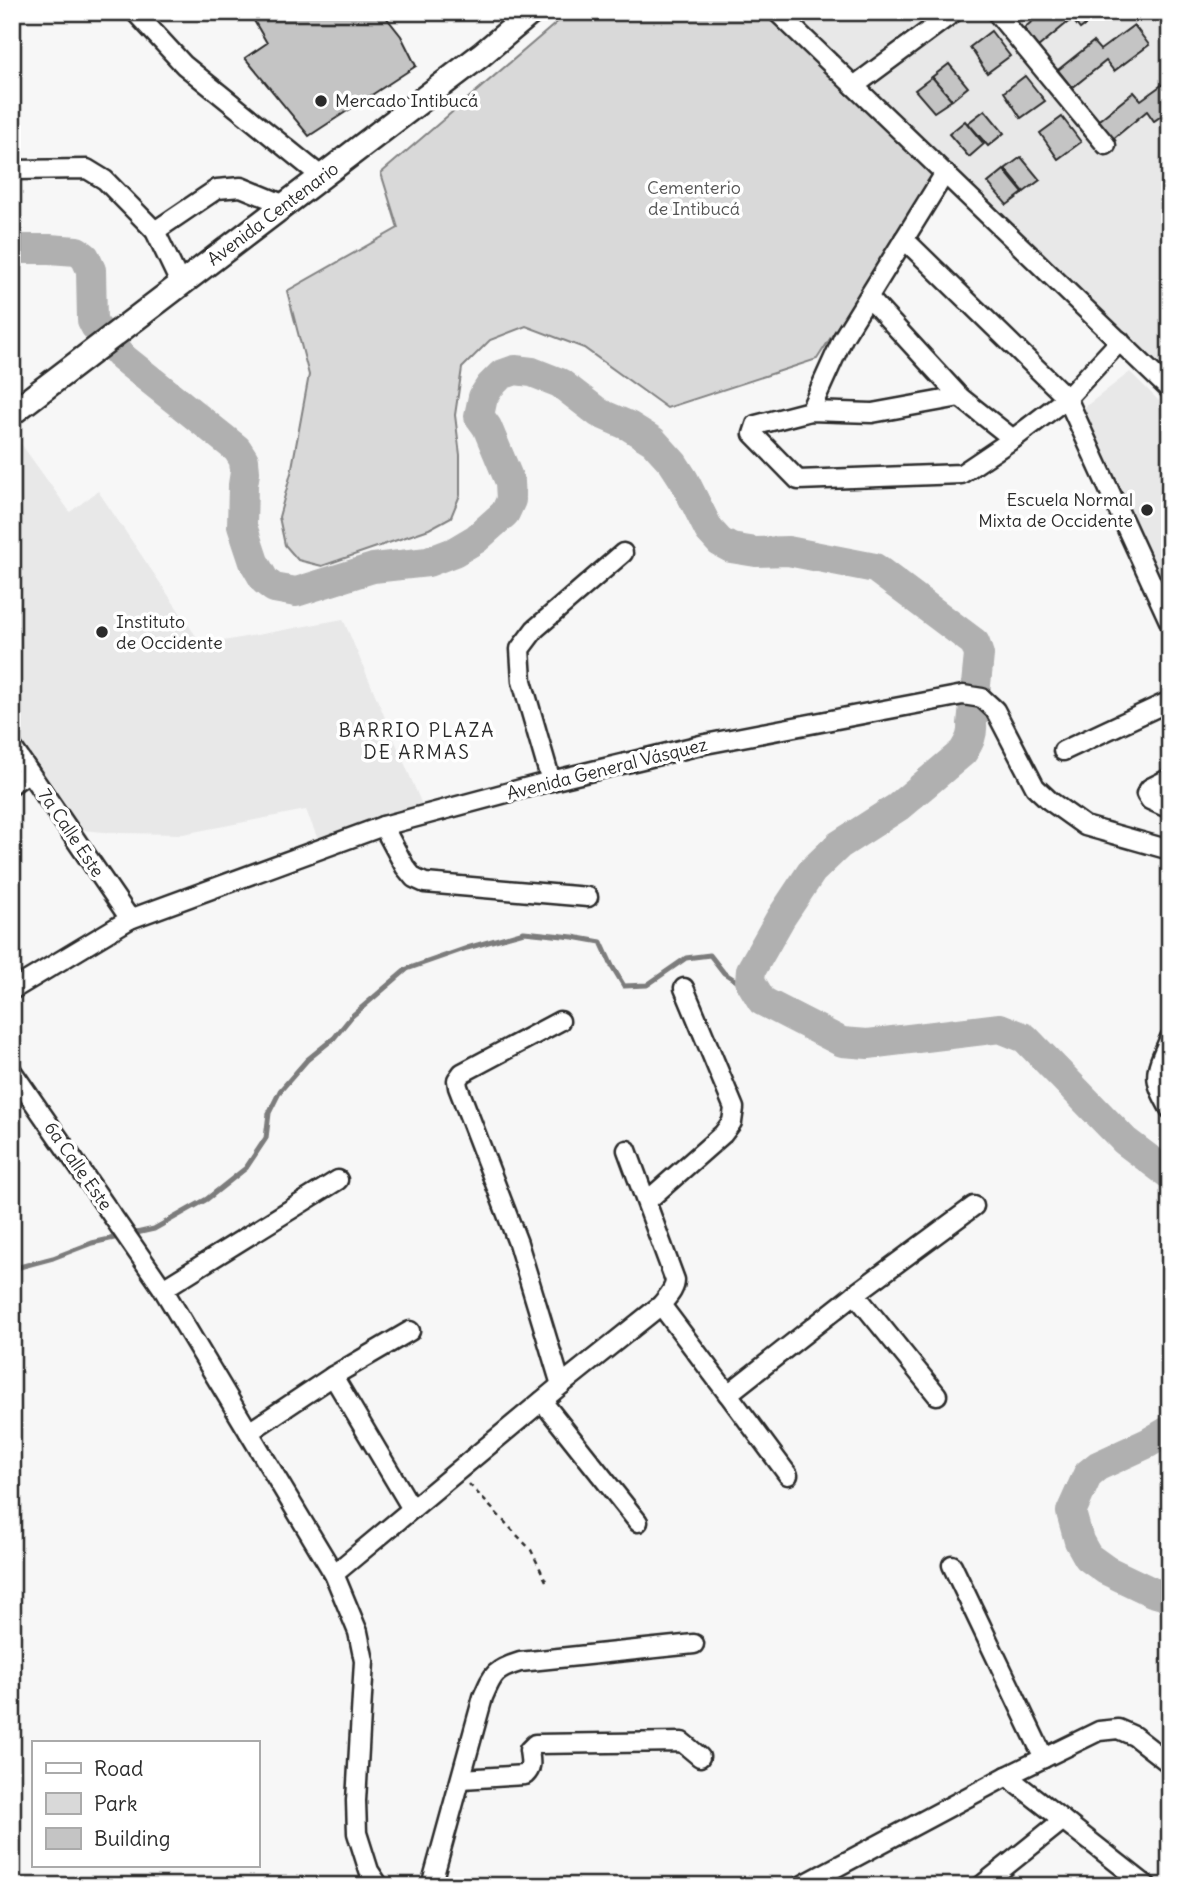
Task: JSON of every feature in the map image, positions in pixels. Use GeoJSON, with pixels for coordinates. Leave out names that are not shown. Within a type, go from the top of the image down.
{"type":"FeatureCollection","features":[{"type":"Feature","properties":{"kind":"main road","name":"Avenida Centenario"},"geometry":{"type":"LineString","coordinates":[[12,413],[481,55],[509,21],[532,12]]}},
{"type":"Feature","properties":{"kind":"street"},"geometry":{"type":"LineString","coordinates":[[135,12],[184,65],[322,177]]}},
{"type":"Feature","properties":{"kind":"street"},"geometry":{"type":"LineString","coordinates":[[777,12],[1170,390]]}},
{"type":"Feature","properties":{"kind":"street"},"geometry":{"type":"LineString","coordinates":[[854,86],[954,12]]}},
{"type":"Feature","properties":{"kind":"street"},"geometry":{"type":"LineString","coordinates":[[996,12],[1106,145]]}},
{"type":"Feature","properties":{"kind":"street"},"geometry":{"type":"LineString","coordinates":[[12,170],[87,169],[105,180],[155,231],[180,285]]}},
{"type":"Feature","properties":{"kind":"street"},"geometry":{"type":"LineString","coordinates":[[810,411],[843,338],[945,173]]}},
{"type":"Feature","properties":{"kind":"street"},"geometry":{"type":"LineString","coordinates":[[155,231],[217,189],[241,187],[285,205]]}},
{"type":"Feature","properties":{"kind":"street"},"geometry":{"type":"LineString","coordinates":[[904,239],[1067,398],[1170,623]]}},
{"type":"Feature","properties":{"kind":"street"},"geometry":{"type":"LineString","coordinates":[[869,298],[960,397],[1013,439]]}},
{"type":"Feature","properties":{"kind":"street"},"geometry":{"type":"LineString","coordinates":[[960,397],[872,413],[810,411],[755,425],[753,434],[798,480],[961,474],[1067,398],[1120,341]]}},
{"type":"Feature","properties":{"kind":"street"},"geometry":{"type":"LineString","coordinates":[[551,781],[522,681],[520,649],[535,629],[623,553]]}},
{"type":"Feature","properties":{"kind":"street","name":"Avenida General Vásquez"},"geometry":{"type":"LineString","coordinates":[[12,990],[130,919],[383,826],[551,781],[705,744],[963,695],[982,698],[995,710],[1035,787],[1050,802],[1085,825],[1170,850]]}},
{"type":"Feature","properties":{"kind":"street"},"geometry":{"type":"LineString","coordinates":[[1063,751],[1170,701]]}},
{"type":"Feature","properties":{"kind":"street","name":"7a Calle Este"},"geometry":{"type":"LineString","coordinates":[[12,747],[130,919]]}},
{"type":"Feature","properties":{"kind":"street"},"geometry":{"type":"LineString","coordinates":[[12,784],[29,772]]}},
{"type":"Feature","properties":{"kind":"street"},"geometry":{"type":"LineString","coordinates":[[1170,778],[1150,788],[1146,794],[1150,800],[1170,809]]}},
{"type":"Feature","properties":{"kind":"street"},"geometry":{"type":"LineString","coordinates":[[383,826],[405,867],[414,878],[425,883],[588,897]]}},
{"type":"Feature","properties":{"kind":"street"},"geometry":{"type":"LineString","coordinates":[[647,1201],[723,1134],[732,1122],[734,1108],[684,988]]}},
{"type":"Feature","properties":{"kind":"street"},"geometry":{"type":"LineString","coordinates":[[560,1021],[462,1073],[457,1080],[518,1244],[561,1385]]}},
{"type":"Feature","properties":{"kind":"street"},"geometry":{"type":"LineString","coordinates":[[1170,1038],[1155,1080],[1170,1109]]}},
{"type":"Feature","properties":{"kind":"street","name":"6a Calle Este"},"geometry":{"type":"LineString","coordinates":[[12,1071],[163,1289],[334,1573],[358,1632],[364,1661],[356,1801],[357,1833],[369,1871],[379,1886]]}},
{"type":"Feature","properties":{"kind":"street"},"geometry":{"type":"LineString","coordinates":[[334,1573],[661,1305],[673,1291],[675,1280],[627,1150]]}},
{"type":"Feature","properties":{"kind":"street"},"geometry":{"type":"LineString","coordinates":[[163,1289],[338,1180]]}},
{"type":"Feature","properties":{"kind":"street"},"geometry":{"type":"LineString","coordinates":[[728,1394],[855,1294],[974,1206]]}},
{"type":"Feature","properties":{"kind":"street"},"geometry":{"type":"LineString","coordinates":[[855,1294],[937,1395]]}},
{"type":"Feature","properties":{"kind":"street"},"geometry":{"type":"LineString","coordinates":[[661,1305],[788,1475]]}},
{"type":"Feature","properties":{"kind":"street"},"geometry":{"type":"LineString","coordinates":[[249,1432],[333,1376],[410,1331]]}},
{"type":"Feature","properties":{"kind":"street"},"geometry":{"type":"LineString","coordinates":[[333,1376],[412,1509]]}},
{"type":"Feature","properties":{"kind":"street"},"geometry":{"type":"LineString","coordinates":[[542,1401],[638,1522]]}},
{"type":"Feature","properties":{"kind":"street"},"geometry":{"type":"LineString","coordinates":[[952,1565],[1044,1758]]}},
{"type":"Feature","properties":{"kind":"street"},"geometry":{"type":"LineString","coordinates":[[431,1886],[483,1697],[491,1677],[502,1668],[520,1662],[694,1644]]}},
{"type":"Feature","properties":{"kind":"street"},"geometry":{"type":"LineString","coordinates":[[801,1886],[1007,1776],[1099,1731],[1118,1729],[1134,1736],[1170,1764]]}},
{"type":"Feature","properties":{"kind":"street"},"geometry":{"type":"LineString","coordinates":[[462,1779],[525,1775],[530,1767],[529,1750],[535,1744],[682,1742],[700,1757]]}},
{"type":"Feature","properties":{"kind":"street"},"geometry":{"type":"LineString","coordinates":[[1007,1776],[1140,1884]]}},
{"type":"Feature","properties":{"kind":"street"},"geometry":{"type":"LineString","coordinates":[[981,1886],[1063,1820]]}},
{"type":"Feature","properties":{"kind":"path"},"geometry":{"type":"LineString","coordinates":[[458,1471],[531,1550],[548,1585]]}},
{"type":"Feature","properties":{"kind":"shaded area"},"geometry":{"type":"Polygon","coordinates":[[[793,12],[1170,12],[1170,376],[793,12]]]}},
{"type":"Feature","properties":{"kind":"shaded area","name":"Escuela Normal Mixta de Occidente"},"geometry":{"type":"Polygon","coordinates":[[[1130,372],[1170,412],[1170,607],[1077,413],[1130,372]]]}},
{"type":"Feature","properties":{"kind":"shaded area","name":"Instituto de Occidente"},"geometry":{"type":"Polygon","coordinates":[[[14,434],[70,512],[98,491],[202,645],[343,619],[423,807],[317,837],[306,810],[183,834],[115,833],[82,830],[71,824],[12,737],[14,434]]]}},
{"type":"Feature","properties":{"kind":"green space","name":"Cementerio de Intibucá"},"geometry":{"type":"Polygon","coordinates":[[[569,12],[770,12],[936,174],[817,359],[667,408],[584,348],[526,326],[490,340],[462,368],[455,415],[460,455],[460,495],[451,517],[429,529],[322,566],[298,560],[285,545],[279,517],[291,473],[309,375],[287,291],[398,228],[381,173],[569,12]]]}},
{"type":"Feature","properties":{"kind":"building","name":"Mercado Intibucá"},"geometry":{"type":"Polygon","coordinates":[[[249,12],[382,12],[401,36],[416,66],[309,136],[245,58],[267,43],[249,12]]]}},
{"type":"Feature","properties":{"kind":"building"},"geometry":{"type":"Polygon","coordinates":[[[1044,12],[1103,12],[1080,29],[1072,19],[1038,47],[1024,28],[1044,12]]]}},
{"type":"Feature","properties":{"kind":"building"},"geometry":{"type":"Polygon","coordinates":[[[1134,25],[1149,45],[1114,71],[1106,61],[1072,88],[1058,70],[1093,42],[1100,50],[1134,25]]]}},
{"type":"Feature","properties":{"kind":"building"},"geometry":{"type":"Polygon","coordinates":[[[991,31],[1010,56],[987,73],[970,47],[991,31]]]}},
{"type":"Feature","properties":{"kind":"building"},"geometry":{"type":"Polygon","coordinates":[[[949,64],[968,87],[952,100],[932,77],[949,64]]]}},
{"type":"Feature","properties":{"kind":"building"},"geometry":{"type":"Polygon","coordinates":[[[1025,76],[1045,101],[1021,118],[1004,92],[1025,76]]]}},
{"type":"Feature","properties":{"kind":"building"},"geometry":{"type":"Polygon","coordinates":[[[932,77],[952,100],[934,112],[915,90],[932,77]]]}},
{"type":"Feature","properties":{"kind":"building"},"geometry":{"type":"Polygon","coordinates":[[[1170,79],[1170,110],[1154,121],[1147,111],[1113,139],[1099,120],[1134,92],[1141,100],[1170,79]]]}},
{"type":"Feature","properties":{"kind":"building"},"geometry":{"type":"Polygon","coordinates":[[[985,110],[1004,133],[988,146],[968,123],[985,110]]]}},
{"type":"Feature","properties":{"kind":"building"},"geometry":{"type":"Polygon","coordinates":[[[1062,117],[1081,142],[1058,159],[1040,133],[1062,117]]]}},
{"type":"Feature","properties":{"kind":"building"},"geometry":{"type":"Polygon","coordinates":[[[965,121],[984,144],[969,157],[949,134],[965,121]]]}},
{"type":"Feature","properties":{"kind":"building"},"geometry":{"type":"Polygon","coordinates":[[[1021,157],[1040,180],[1024,192],[1005,169],[1021,157]]]}},
{"type":"Feature","properties":{"kind":"building"},"geometry":{"type":"Polygon","coordinates":[[[1004,170],[1023,193],[1007,205],[988,183],[1004,170]]]}},
{"type":"Feature","properties":{"kind":"waterway"},"geometry":{"type":"LineString","coordinates":[[12,249],[77,251],[85,257],[91,270],[92,320],[95,326],[123,358],[237,449],[244,460],[245,472],[242,526],[254,562],[265,581],[274,588],[296,592],[373,568],[428,562],[454,552],[476,539],[505,513],[511,500],[510,482],[487,427],[479,416],[483,397],[490,386],[501,375],[515,370],[532,372],[560,383],[599,413],[629,426],[653,441],[673,463],[709,530],[720,542],[731,548],[756,552],[788,551],[875,568],[975,643],[979,655],[972,732],[963,752],[898,807],[839,845],[812,871],[751,970],[750,981],[762,1001],[842,1042],[868,1044],[1000,1028],[1025,1038],[1125,1141],[1170,1175]]}},
{"type":"Feature","properties":{"kind":"waterway"},"geometry":{"type":"LineString","coordinates":[[12,1269],[53,1258],[92,1243],[154,1229],[207,1199],[246,1168],[266,1138],[269,1113],[280,1091],[307,1060],[334,1038],[352,1016],[407,969],[524,932],[601,942],[624,986],[647,985],[686,958],[710,955],[724,973],[738,982],[750,981]]}},
{"type":"Feature","properties":{"kind":"waterway"},"geometry":{"type":"LineString","coordinates":[[1170,1430],[1098,1466],[1088,1474],[1071,1512],[1079,1541],[1088,1557],[1106,1570],[1152,1592],[1170,1594]]}},
{"type":"Feature","properties":{"kind":"place","name":"Mercado Intibucá"},"geometry":{"type":"Point","coordinates":[321,101]}},
{"type":"Feature","properties":{"kind":"place","name":"Escuela Normal Mixta de Occidente"},"geometry":{"type":"Point","coordinates":[1147,510]}},
{"type":"Feature","properties":{"kind":"place","name":"Instituto de Occidente"},"geometry":{"type":"Point","coordinates":[102,632]}},
{"type":"Feature","properties":{"kind":"district","name":"BARRIO PLAZA DE ARMAS"},"geometry":{"type":"Point","coordinates":[417,741]}}]}
